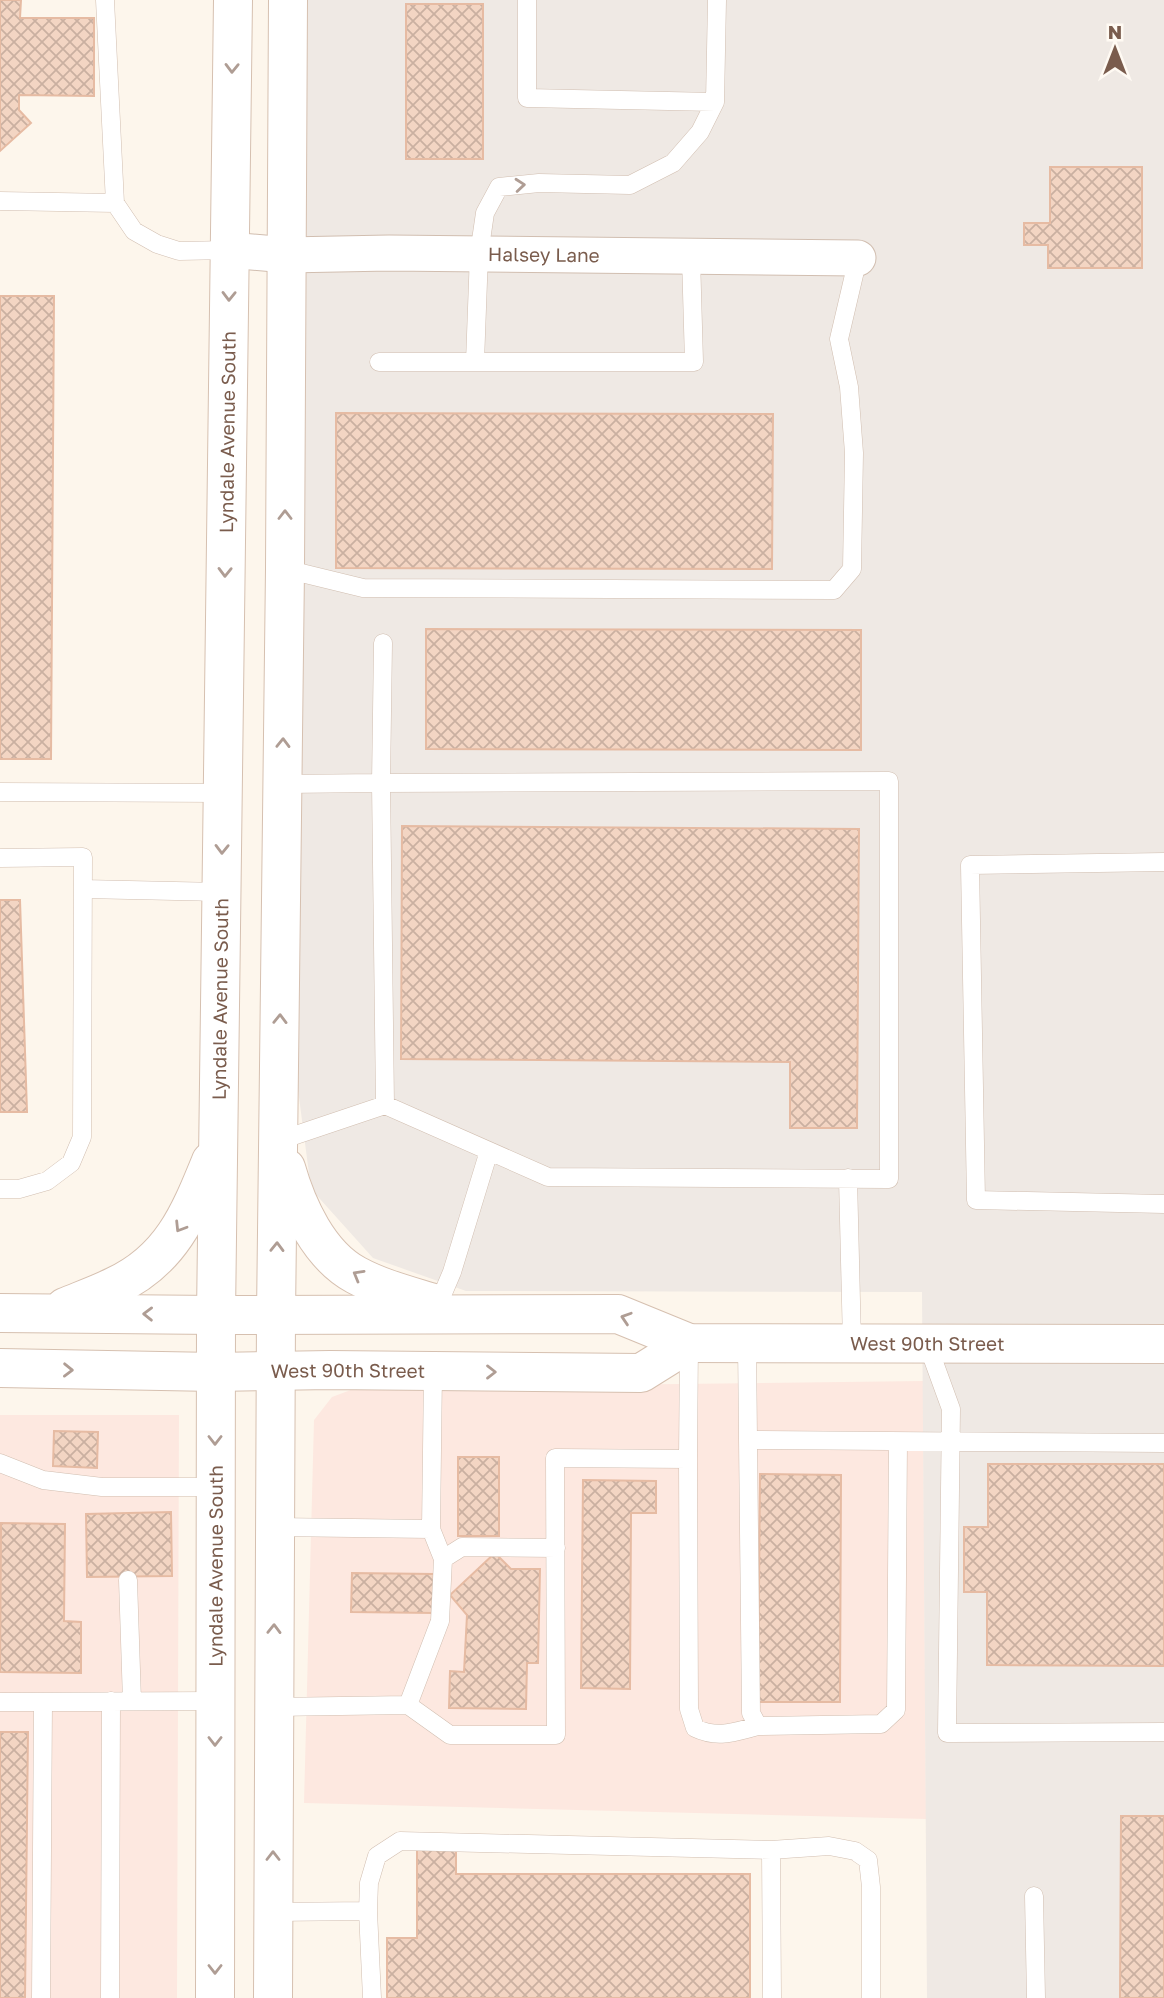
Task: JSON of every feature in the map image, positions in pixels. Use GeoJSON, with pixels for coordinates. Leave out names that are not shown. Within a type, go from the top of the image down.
{"type":"FeatureCollection","features":[{"type":"Feature","properties":{"kind":"main road","name":"Lyndale Avenue South"},"geometry":{"type":"LineString","coordinates":[[215,1998],[215,1372],[233,0]]}},
{"type":"Feature","properties":{"kind":"main road"},"geometry":{"type":"LineString","coordinates":[[272,1998],[288,0]]}},
{"type":"Feature","properties":{"kind":"main road"},"geometry":{"type":"LineString","coordinates":[[278,1141],[293,1194],[310,1228],[332,1256],[354,1274],[387,1289],[453,1310]]}},
{"type":"Feature","properties":{"kind":"main road"},"geometry":{"type":"LineString","coordinates":[[49,1313],[117,1285],[141,1271],[163,1251],[180,1230],[193,1205],[218,1143]]}},
{"type":"Feature","properties":{"kind":"main road","name":"West 90th Street"},"geometry":{"type":"LineString","coordinates":[[0,1313],[276,1315],[453,1310],[618,1314],[689,1343],[1164,1344]]}},
{"type":"Feature","properties":{"kind":"main road","name":"West 90th Street"},"geometry":{"type":"LineString","coordinates":[[0,1368],[215,1372],[276,1370],[641,1373],[689,1343]]}},
{"type":"Feature","properties":{"kind":"street","name":"Halsey Lane"},"geometry":{"type":"LineString","coordinates":[[229,250],[287,256],[389,253],[858,258]]}},
{"type":"Feature","properties":{"kind":"lane"},"geometry":{"type":"LineString","coordinates":[[105,0],[115,203],[134,231],[158,244],[179,251],[229,250]]}},
{"type":"Feature","properties":{"kind":"lane"},"geometry":{"type":"LineString","coordinates":[[527,0],[527,98],[715,102]]}},
{"type":"Feature","properties":{"kind":"lane"},"geometry":{"type":"LineString","coordinates":[[475,362],[479,254],[485,213],[499,187],[539,183],[630,185],[673,163],[700,132],[715,102],[717,0]]}},
{"type":"Feature","properties":{"kind":"lane"},"geometry":{"type":"LineString","coordinates":[[0,201],[115,203]]}},
{"type":"Feature","properties":{"kind":"lane"},"geometry":{"type":"LineString","coordinates":[[379,362],[694,362],[691,257]]}},
{"type":"Feature","properties":{"kind":"lane"},"geometry":{"type":"LineString","coordinates":[[285,569],[363,588],[834,590],[852,569],[854,453],[849,387],[839,339],[858,258]]}},
{"type":"Feature","properties":{"kind":"lane"},"geometry":{"type":"LineString","coordinates":[[383,643],[381,783],[385,1105]]}},
{"type":"Feature","properties":{"kind":"lane"},"geometry":{"type":"LineString","coordinates":[[278,1141],[385,1105],[548,1177],[889,1179],[889,781],[282,784]]}},
{"type":"Feature","properties":{"kind":"lane"},"geometry":{"type":"LineString","coordinates":[[0,792],[222,793]]}},
{"type":"Feature","properties":{"kind":"lane"},"geometry":{"type":"LineString","coordinates":[[0,858],[83,858],[82,1137],[71,1163],[47,1181],[19,1189],[0,1189]]}},
{"type":"Feature","properties":{"kind":"lane"},"geometry":{"type":"LineString","coordinates":[[1164,862],[970,865],[976,1200],[1164,1204]]}},
{"type":"Feature","properties":{"kind":"lane"},"geometry":{"type":"LineString","coordinates":[[83,889],[221,892]]}},
{"type":"Feature","properties":{"kind":"lane"},"geometry":{"type":"LineString","coordinates":[[453,1310],[452,1272],[489,1151]]}},
{"type":"Feature","properties":{"kind":"lane"},"geometry":{"type":"LineString","coordinates":[[848,1178],[852,1343]]}},
{"type":"Feature","properties":{"kind":"lane"},"geometry":{"type":"LineString","coordinates":[[689,1343],[689,1709],[695,1728],[708,1735],[725,1735],[758,1726],[881,1724],[896,1710],[898,1441]]}},
{"type":"Feature","properties":{"kind":"lane"},"geometry":{"type":"LineString","coordinates":[[747,1343],[751,1713],[758,1726]]}},
{"type":"Feature","properties":{"kind":"lane"},"geometry":{"type":"LineString","coordinates":[[927,1343],[951,1409],[947,1733],[1164,1732]]}},
{"type":"Feature","properties":{"kind":"lane"},"geometry":{"type":"LineString","coordinates":[[408,1705],[440,1621],[443,1559],[431,1529],[433,1372]]}},
{"type":"Feature","properties":{"kind":"lane"},"geometry":{"type":"LineString","coordinates":[[748,1440],[1164,1443]]}},
{"type":"Feature","properties":{"kind":"lane"},"geometry":{"type":"LineString","coordinates":[[274,1707],[408,1705],[450,1735],[556,1735],[555,1458],[688,1459]]}},
{"type":"Feature","properties":{"kind":"lane"},"geometry":{"type":"LineString","coordinates":[[0,1463],[43,1480],[102,1487],[125,1496],[215,1487]]}},
{"type":"Feature","properties":{"kind":"lane"},"geometry":{"type":"LineString","coordinates":[[275,1527],[431,1529]]}},
{"type":"Feature","properties":{"kind":"lane"},"geometry":{"type":"LineString","coordinates":[[443,1559],[462,1547],[556,1548]]}},
{"type":"Feature","properties":{"kind":"lane"},"geometry":{"type":"LineString","coordinates":[[128,1580],[132,1701]]}},
{"type":"Feature","properties":{"kind":"lane"},"geometry":{"type":"LineString","coordinates":[[110,1998],[111,1701]]}},
{"type":"Feature","properties":{"kind":"lane"},"geometry":{"type":"LineString","coordinates":[[0,1702],[215,1701]]}},
{"type":"Feature","properties":{"kind":"lane"},"geometry":{"type":"LineString","coordinates":[[41,1998],[43,1702]]}},
{"type":"Feature","properties":{"kind":"lane"},"geometry":{"type":"LineString","coordinates":[[372,1998],[369,1883],[377,1856],[400,1841],[771,1850],[828,1846],[855,1851],[868,1860],[871,1887],[871,1998]]}},
{"type":"Feature","properties":{"kind":"lane"},"geometry":{"type":"LineString","coordinates":[[771,1850],[772,1998]]}},
{"type":"Feature","properties":{"kind":"lane"},"geometry":{"type":"LineString","coordinates":[[1034,1896],[1036,1998]]}},
{"type":"Feature","properties":{"kind":"lane"},"geometry":{"type":"LineString","coordinates":[[272,1912],[368,1911]]}},
{"type":"Feature","properties":{"kind":"shaded area"},"geometry":{"type":"Polygon","coordinates":[[[303,0],[1164,0],[1164,1998],[927,1998],[922,1292],[466,1291],[373,1258],[311,1189],[297,1082],[303,0]]]}},
{"type":"Feature","properties":{"kind":"shaded area"},"geometry":{"type":"Polygon","coordinates":[[[923,1381],[926,1819],[304,1803],[314,1420],[332,1397],[356,1388],[923,1381]]]}},
{"type":"Feature","properties":{"kind":"shaded area"},"geometry":{"type":"Polygon","coordinates":[[[0,1415],[179,1415],[177,1998],[0,1998],[0,1415]]]}},
{"type":"Feature","properties":{"kind":"building"},"geometry":{"type":"Polygon","coordinates":[[[0,0],[21,0],[20,18],[94,18],[94,96],[19,95],[19,110],[31,123],[0,151],[0,0]]]}},
{"type":"Feature","properties":{"kind":"building"},"geometry":{"type":"Polygon","coordinates":[[[406,4],[483,4],[483,159],[406,159],[406,4]]]}},
{"type":"Feature","properties":{"kind":"building"},"geometry":{"type":"Polygon","coordinates":[[[1050,167],[1142,167],[1142,268],[1048,268],[1048,245],[1024,245],[1024,223],[1050,223],[1050,167]]]}},
{"type":"Feature","properties":{"kind":"building"},"geometry":{"type":"Polygon","coordinates":[[[0,296],[54,296],[51,759],[0,759],[0,296]]]}},
{"type":"Feature","properties":{"kind":"building"},"geometry":{"type":"Polygon","coordinates":[[[336,413],[773,414],[772,569],[336,568],[336,413]]]}},
{"type":"Feature","properties":{"kind":"building"},"geometry":{"type":"Polygon","coordinates":[[[426,629],[861,630],[861,750],[426,749],[426,629]]]}},
{"type":"Feature","properties":{"kind":"building"},"geometry":{"type":"Polygon","coordinates":[[[402,826],[859,829],[857,1128],[790,1128],[790,1062],[401,1059],[402,826]]]}},
{"type":"Feature","properties":{"kind":"building"},"geometry":{"type":"Polygon","coordinates":[[[0,900],[20,900],[27,1112],[0,1112],[0,900]]]}},
{"type":"Feature","properties":{"kind":"building"},"geometry":{"type":"Polygon","coordinates":[[[54,1431],[98,1432],[97,1468],[53,1466],[54,1431]]]}},
{"type":"Feature","properties":{"kind":"building"},"geometry":{"type":"Polygon","coordinates":[[[458,1457],[499,1457],[499,1536],[458,1536],[458,1457]]]}},
{"type":"Feature","properties":{"kind":"building"},"geometry":{"type":"Polygon","coordinates":[[[988,1464],[1164,1464],[1164,1666],[987,1665],[987,1592],[964,1592],[964,1527],[988,1527],[988,1464]]]}},
{"type":"Feature","properties":{"kind":"building"},"geometry":{"type":"Polygon","coordinates":[[[760,1474],[841,1475],[840,1702],[758,1702],[760,1474]]]}},
{"type":"Feature","properties":{"kind":"building"},"geometry":{"type":"Polygon","coordinates":[[[583,1480],[656,1481],[656,1513],[631,1513],[630,1689],[581,1688],[583,1480]]]}},
{"type":"Feature","properties":{"kind":"building"},"geometry":{"type":"Polygon","coordinates":[[[171,1512],[172,1576],[87,1577],[86,1514],[171,1512]]]}},
{"type":"Feature","properties":{"kind":"building"},"geometry":{"type":"Polygon","coordinates":[[[1,1523],[65,1524],[64,1621],[81,1622],[81,1673],[0,1672],[1,1523]]]}},
{"type":"Feature","properties":{"kind":"building"},"geometry":{"type":"Polygon","coordinates":[[[495,1553],[511,1569],[540,1569],[538,1663],[527,1663],[526,1709],[449,1708],[450,1671],[464,1672],[467,1615],[450,1595],[495,1553]]]}},
{"type":"Feature","properties":{"kind":"building"},"geometry":{"type":"Polygon","coordinates":[[[352,1573],[434,1574],[434,1613],[351,1612],[352,1573]]]}},
{"type":"Feature","properties":{"kind":"building"},"geometry":{"type":"Polygon","coordinates":[[[0,1732],[28,1732],[25,1998],[0,1998],[0,1732]]]}},
{"type":"Feature","properties":{"kind":"building"},"geometry":{"type":"Polygon","coordinates":[[[1121,1816],[1164,1816],[1164,1998],[1120,1998],[1121,1816]]]}},
{"type":"Feature","properties":{"kind":"building"},"geometry":{"type":"Polygon","coordinates":[[[417,1849],[456,1849],[456,1874],[750,1874],[750,1998],[387,1998],[387,1938],[417,1938],[417,1849]]]}}]}
